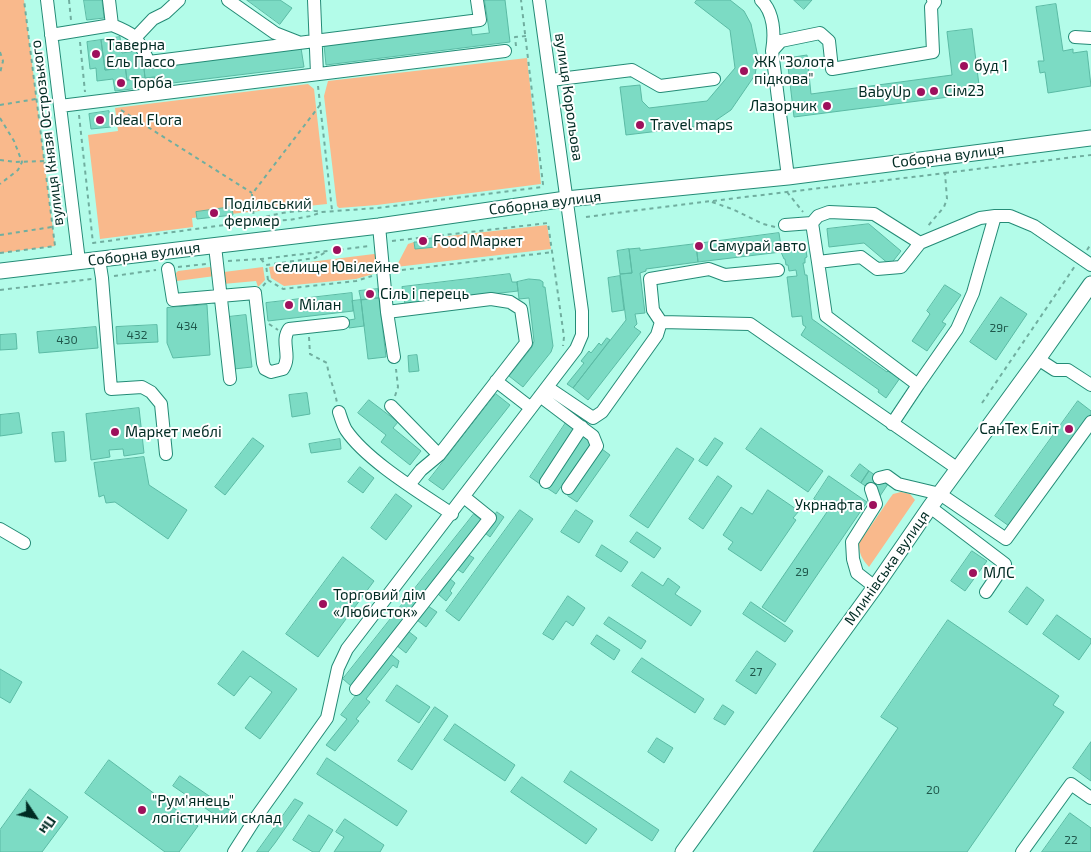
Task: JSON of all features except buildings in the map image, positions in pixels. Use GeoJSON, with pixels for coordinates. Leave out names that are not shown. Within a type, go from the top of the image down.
{"type":"FeatureCollection","features":[{"type":"Feature","properties":{"kind":"main road","name":"Соборна вулиця"},"geometry":{"type":"LineString","coordinates":[[0,271],[379,226],[566,199],[788,177],[1091,138]]}},
{"type":"Feature","properties":{"kind":"main road","name":"Млинівська вулиця"},"geometry":{"type":"LineString","coordinates":[[683,852],[1091,284]]}},
{"type":"Feature","properties":{"kind":"street","name":"вулиця Князя Острозького"},"geometry":{"type":"LineString","coordinates":[[47,0],[79,261]]}},
{"type":"Feature","properties":{"kind":"street"},"geometry":{"type":"LineString","coordinates":[[109,0],[112,25]]}},
{"type":"Feature","properties":{"kind":"street"},"geometry":{"type":"LineString","coordinates":[[136,37],[153,19],[165,13],[179,0]]}},
{"type":"Feature","properties":{"kind":"street"},"geometry":{"type":"LineString","coordinates":[[228,0],[275,34],[300,43]]}},
{"type":"Feature","properties":{"kind":"street"},"geometry":{"type":"LineString","coordinates":[[314,0],[317,74]]}},
{"type":"Feature","properties":{"kind":"street"},"geometry":{"type":"LineString","coordinates":[[51,34],[112,25],[136,37],[149,62],[480,20],[477,0]]}},
{"type":"Feature","properties":{"kind":"street","name":"вулиця Корольова"},"geometry":{"type":"LineString","coordinates":[[234,852],[257,816],[327,718],[338,668],[347,649],[544,392],[576,349],[582,335],[582,312],[541,0]]}},
{"type":"Feature","properties":{"kind":"street"},"geometry":{"type":"LineString","coordinates":[[761,0],[768,6],[772,22],[774,39],[772,51],[788,177]]}},
{"type":"Feature","properties":{"kind":"street"},"geometry":{"type":"LineString","coordinates":[[772,51],[782,41],[820,34],[829,41],[832,69],[933,52],[932,7],[936,2],[933,0]]}},
{"type":"Feature","properties":{"kind":"street"},"geometry":{"type":"LineString","coordinates":[[1075,36],[1091,38]]}},
{"type":"Feature","properties":{"kind":"street"},"geometry":{"type":"LineString","coordinates":[[60,106],[505,51]]}},
{"type":"Feature","properties":{"kind":"street"},"geometry":{"type":"LineString","coordinates":[[551,80],[632,70],[660,86],[714,79]]}},
{"type":"Feature","properties":{"kind":"street"},"geometry":{"type":"LineString","coordinates":[[785,225],[812,223],[818,216],[829,212],[874,214],[920,243]]}},
{"type":"Feature","properties":{"kind":"street"},"geometry":{"type":"LineString","coordinates":[[892,424],[957,329],[973,293],[995,216]]}},
{"type":"Feature","properties":{"kind":"street"},"geometry":{"type":"LineString","coordinates":[[818,262],[861,257],[877,269],[901,267],[920,243],[980,218],[995,216],[1010,216],[1034,226],[1086,261]]}},
{"type":"Feature","properties":{"kind":"street"},"geometry":{"type":"LineString","coordinates":[[812,223],[826,316],[918,385]]}},
{"type":"Feature","properties":{"kind":"street"},"geometry":{"type":"LineString","coordinates":[[379,226],[387,312],[394,356]]}},
{"type":"Feature","properties":{"kind":"street"},"geometry":{"type":"LineString","coordinates":[[215,246],[230,379]]}},
{"type":"Feature","properties":{"kind":"street"},"geometry":{"type":"LineString","coordinates":[[99,259],[111,389],[142,387],[151,392],[161,404],[166,454]]}},
{"type":"Feature","properties":{"kind":"street"},"geometry":{"type":"LineString","coordinates":[[168,269],[173,300],[255,293],[263,363],[265,369],[271,372],[283,369],[286,364],[285,336],[290,329],[343,323]]}},
{"type":"Feature","properties":{"kind":"street"},"geometry":{"type":"LineString","coordinates":[[661,322],[653,310],[650,279],[709,269],[725,275],[778,270]]}},
{"type":"Feature","properties":{"kind":"street"},"geometry":{"type":"LineString","coordinates":[[387,312],[491,300],[510,302],[521,309],[526,343],[439,455],[421,470],[409,485]]}},
{"type":"Feature","properties":{"kind":"street"},"geometry":{"type":"LineString","coordinates":[[544,392],[592,418],[602,412],[652,343],[661,322]]}},
{"type":"Feature","properties":{"kind":"street"},"geometry":{"type":"LineString","coordinates":[[661,322],[750,324],[958,469]]}},
{"type":"Feature","properties":{"kind":"street"},"geometry":{"type":"LineString","coordinates":[[1038,359],[1055,370],[1068,370],[1091,385]]}},
{"type":"Feature","properties":{"kind":"street"},"geometry":{"type":"LineString","coordinates":[[496,381],[531,408]]}},
{"type":"Feature","properties":{"kind":"street"},"geometry":{"type":"LineString","coordinates":[[544,392],[593,436],[597,446],[568,488]]}},
{"type":"Feature","properties":{"kind":"street"},"geometry":{"type":"LineString","coordinates":[[391,406],[439,455]]}},
{"type":"Feature","properties":{"kind":"street"},"geometry":{"type":"LineString","coordinates":[[339,412],[345,429],[369,455],[452,514]]}},
{"type":"Feature","properties":{"kind":"street"},"geometry":{"type":"LineString","coordinates":[[879,478],[886,476],[898,484],[940,494],[1006,539],[1091,422]]}},
{"type":"Feature","properties":{"kind":"street"},"geometry":{"type":"LineString","coordinates":[[546,482],[582,427]]}},
{"type":"Feature","properties":{"kind":"street"},"geometry":{"type":"LineString","coordinates":[[871,489],[876,504],[852,542],[853,559],[857,573],[875,587]]}},
{"type":"Feature","properties":{"kind":"street"},"geometry":{"type":"LineString","coordinates":[[356,689],[490,518],[464,498]]}},
{"type":"Feature","properties":{"kind":"street"},"geometry":{"type":"LineString","coordinates":[[930,507],[1005,564],[986,592]]}},
{"type":"Feature","properties":{"kind":"street"},"geometry":{"type":"LineString","coordinates":[[0,529],[24,543]]}},
{"type":"Feature","properties":{"kind":"street"},"geometry":{"type":"LineString","coordinates":[[1022,852],[1071,784],[1091,798]]}},
{"type":"Feature","properties":{"kind":"path"},"geometry":{"type":"LineString","coordinates":[[0,253],[55,246],[24,0]]}},
{"type":"Feature","properties":{"kind":"path"},"geometry":{"type":"LineString","coordinates":[[69,0],[73,31],[80,39],[86,103],[79,114],[93,243],[254,221],[289,220],[322,212],[377,208],[542,187],[544,184],[521,0]]}},
{"type":"Feature","properties":{"kind":"path"},"geometry":{"type":"LineString","coordinates":[[515,38],[526,36]]}},
{"type":"Feature","properties":{"kind":"path"},"geometry":{"type":"LineString","coordinates":[[0,52],[3,61],[0,73]]}},
{"type":"Feature","properties":{"kind":"path"},"geometry":{"type":"LineString","coordinates":[[317,74],[332,211]]}},
{"type":"Feature","properties":{"kind":"path"},"geometry":{"type":"LineString","coordinates":[[0,105],[36,99]]}},
{"type":"Feature","properties":{"kind":"path"},"geometry":{"type":"LineString","coordinates":[[106,100],[252,194]]}},
{"type":"Feature","properties":{"kind":"path"},"geometry":{"type":"LineString","coordinates":[[254,221],[252,194],[320,105]]}},
{"type":"Feature","properties":{"kind":"path"},"geometry":{"type":"LineString","coordinates":[[0,118],[14,141],[22,162],[18,170],[0,184]]}},
{"type":"Feature","properties":{"kind":"path"},"geometry":{"type":"LineString","coordinates":[[586,217],[710,200],[1091,156]]}},
{"type":"Feature","properties":{"kind":"path"},"geometry":{"type":"LineString","coordinates":[[0,160],[44,161]]}},
{"type":"Feature","properties":{"kind":"path"},"geometry":{"type":"LineString","coordinates":[[920,243],[922,234],[944,207],[948,199],[945,173]]}},
{"type":"Feature","properties":{"kind":"path"},"geometry":{"type":"LineString","coordinates":[[786,192],[812,223]]}},
{"type":"Feature","properties":{"kind":"path"},"geometry":{"type":"LineString","coordinates":[[710,200],[764,224],[776,227],[785,225]]}},
{"type":"Feature","properties":{"kind":"path"},"geometry":{"type":"LineString","coordinates":[[254,221],[266,216],[314,210],[322,212]]}},
{"type":"Feature","properties":{"kind":"path"},"geometry":{"type":"LineString","coordinates":[[0,290],[548,223],[564,337],[562,350]]}},
{"type":"Feature","properties":{"kind":"path"},"geometry":{"type":"LineString","coordinates":[[0,235],[52,227]]}},
{"type":"Feature","properties":{"kind":"path"},"geometry":{"type":"LineString","coordinates":[[982,403],[1086,261],[1091,244]]}},
{"type":"Feature","properties":{"kind":"path"},"geometry":{"type":"LineString","coordinates":[[261,259],[266,265],[315,258],[328,251]]}},
{"type":"Feature","properties":{"kind":"path"},"geometry":{"type":"LineString","coordinates":[[268,280],[283,288],[356,281],[384,273],[553,252]]}},
{"type":"Feature","properties":{"kind":"path"},"geometry":{"type":"LineString","coordinates":[[308,326],[310,354],[327,363],[339,412]]}},
{"type":"Feature","properties":{"kind":"path"},"geometry":{"type":"LineString","coordinates":[[391,406],[398,386],[394,356]]}},
{"type":"Feature","properties":{"kind":"shaded area"},"geometry":{"type":"Polygon","coordinates":[[[0,0],[24,0],[55,246],[0,253],[0,0]]]}},
{"type":"Feature","properties":{"kind":"shaded area"},"geometry":{"type":"Polygon","coordinates":[[[527,58],[541,184],[377,205],[339,208],[337,206],[324,96],[328,81],[527,58]]]}},
{"type":"Feature","properties":{"kind":"shaded area"},"geometry":{"type":"Polygon","coordinates":[[[308,84],[314,89],[327,204],[192,218],[193,227],[100,239],[88,135],[118,131],[115,108],[308,84]]]}},
{"type":"Feature","properties":{"kind":"shaded area"},"geometry":{"type":"Polygon","coordinates":[[[547,225],[551,249],[396,267],[408,244],[414,242],[415,249],[435,247],[435,240],[440,239],[440,237],[547,225]]]}},
{"type":"Feature","properties":{"kind":"shaded area"},"geometry":{"type":"Polygon","coordinates":[[[374,254],[378,256],[380,272],[356,279],[284,286],[271,278],[269,267],[374,254]]]}},
{"type":"Feature","properties":{"kind":"shaded area"},"geometry":{"type":"Polygon","coordinates":[[[263,267],[265,280],[258,287],[256,281],[223,284],[222,275],[224,272],[263,267]]]}},
{"type":"Feature","properties":{"kind":"shaded area"},"geometry":{"type":"Polygon","coordinates":[[[213,268],[215,276],[177,281],[176,273],[178,271],[213,268]]]}},
{"type":"Feature","properties":{"kind":"shaded area"},"geometry":{"type":"Polygon","coordinates":[[[901,492],[910,494],[915,500],[869,567],[861,556],[859,543],[893,494],[901,492]]]}},
{"type":"Feature","properties":{"kind":"place","name":"Таверна Ель Пассо"},"geometry":{"type":"Point","coordinates":[96,54]}},
{"type":"Feature","properties":{"kind":"place","name":"буд 1"},"geometry":{"type":"Point","coordinates":[964,66]}},
{"type":"Feature","properties":{"kind":"place","name":"ЖК \"Золота підкова\""},"geometry":{"type":"Point","coordinates":[744,71]}},
{"type":"Feature","properties":{"kind":"place","name":"Торба"},"geometry":{"type":"Point","coordinates":[121,83]}},
{"type":"Feature","properties":{"kind":"place","name":"Сім23"},"geometry":{"type":"Point","coordinates":[934,91]}},
{"type":"Feature","properties":{"kind":"place","name":"BabyUp"},"geometry":{"type":"Point","coordinates":[921,92]}},
{"type":"Feature","properties":{"kind":"place","name":"Лазорчик"},"geometry":{"type":"Point","coordinates":[827,106]}},
{"type":"Feature","properties":{"kind":"place","name":"Ideal Flora"},"geometry":{"type":"Point","coordinates":[100,120]}},
{"type":"Feature","properties":{"kind":"place","name":"Travel maps"},"geometry":{"type":"Point","coordinates":[640,125]}},
{"type":"Feature","properties":{"kind":"place","name":"Подільський фермер"},"geometry":{"type":"Point","coordinates":[214,213]}},
{"type":"Feature","properties":{"kind":"place","name":"Food Маркет"},"geometry":{"type":"Point","coordinates":[423,241]}},
{"type":"Feature","properties":{"kind":"place","name":"Самурай авто"},"geometry":{"type":"Point","coordinates":[699,246]}},
{"type":"Feature","properties":{"kind":"place","name":"селище Ювілейне"},"geometry":{"type":"Point","coordinates":[337,250]}},
{"type":"Feature","properties":{"kind":"place","name":"Сіль і перець"},"geometry":{"type":"Point","coordinates":[370,294]}},
{"type":"Feature","properties":{"kind":"place","name":"Мілан"},"geometry":{"type":"Point","coordinates":[289,305]}},
{"type":"Feature","properties":{"kind":"place","name":"СанТех Еліт"},"geometry":{"type":"Point","coordinates":[1069,429]}},
{"type":"Feature","properties":{"kind":"place","name":"Маркет меблі"},"geometry":{"type":"Point","coordinates":[115,432]}},
{"type":"Feature","properties":{"kind":"place","name":"Укрнафта"},"geometry":{"type":"Point","coordinates":[873,505]}},
{"type":"Feature","properties":{"kind":"place","name":"МЛС"},"geometry":{"type":"Point","coordinates":[973,573]}},
{"type":"Feature","properties":{"kind":"place","name":"Торговий дім «Любисток»"},"geometry":{"type":"Point","coordinates":[323,604]}},
{"type":"Feature","properties":{"kind":"place","name":"\"Рум'янець\" логістичний склад"},"geometry":{"type":"Point","coordinates":[142,810]}}]}
